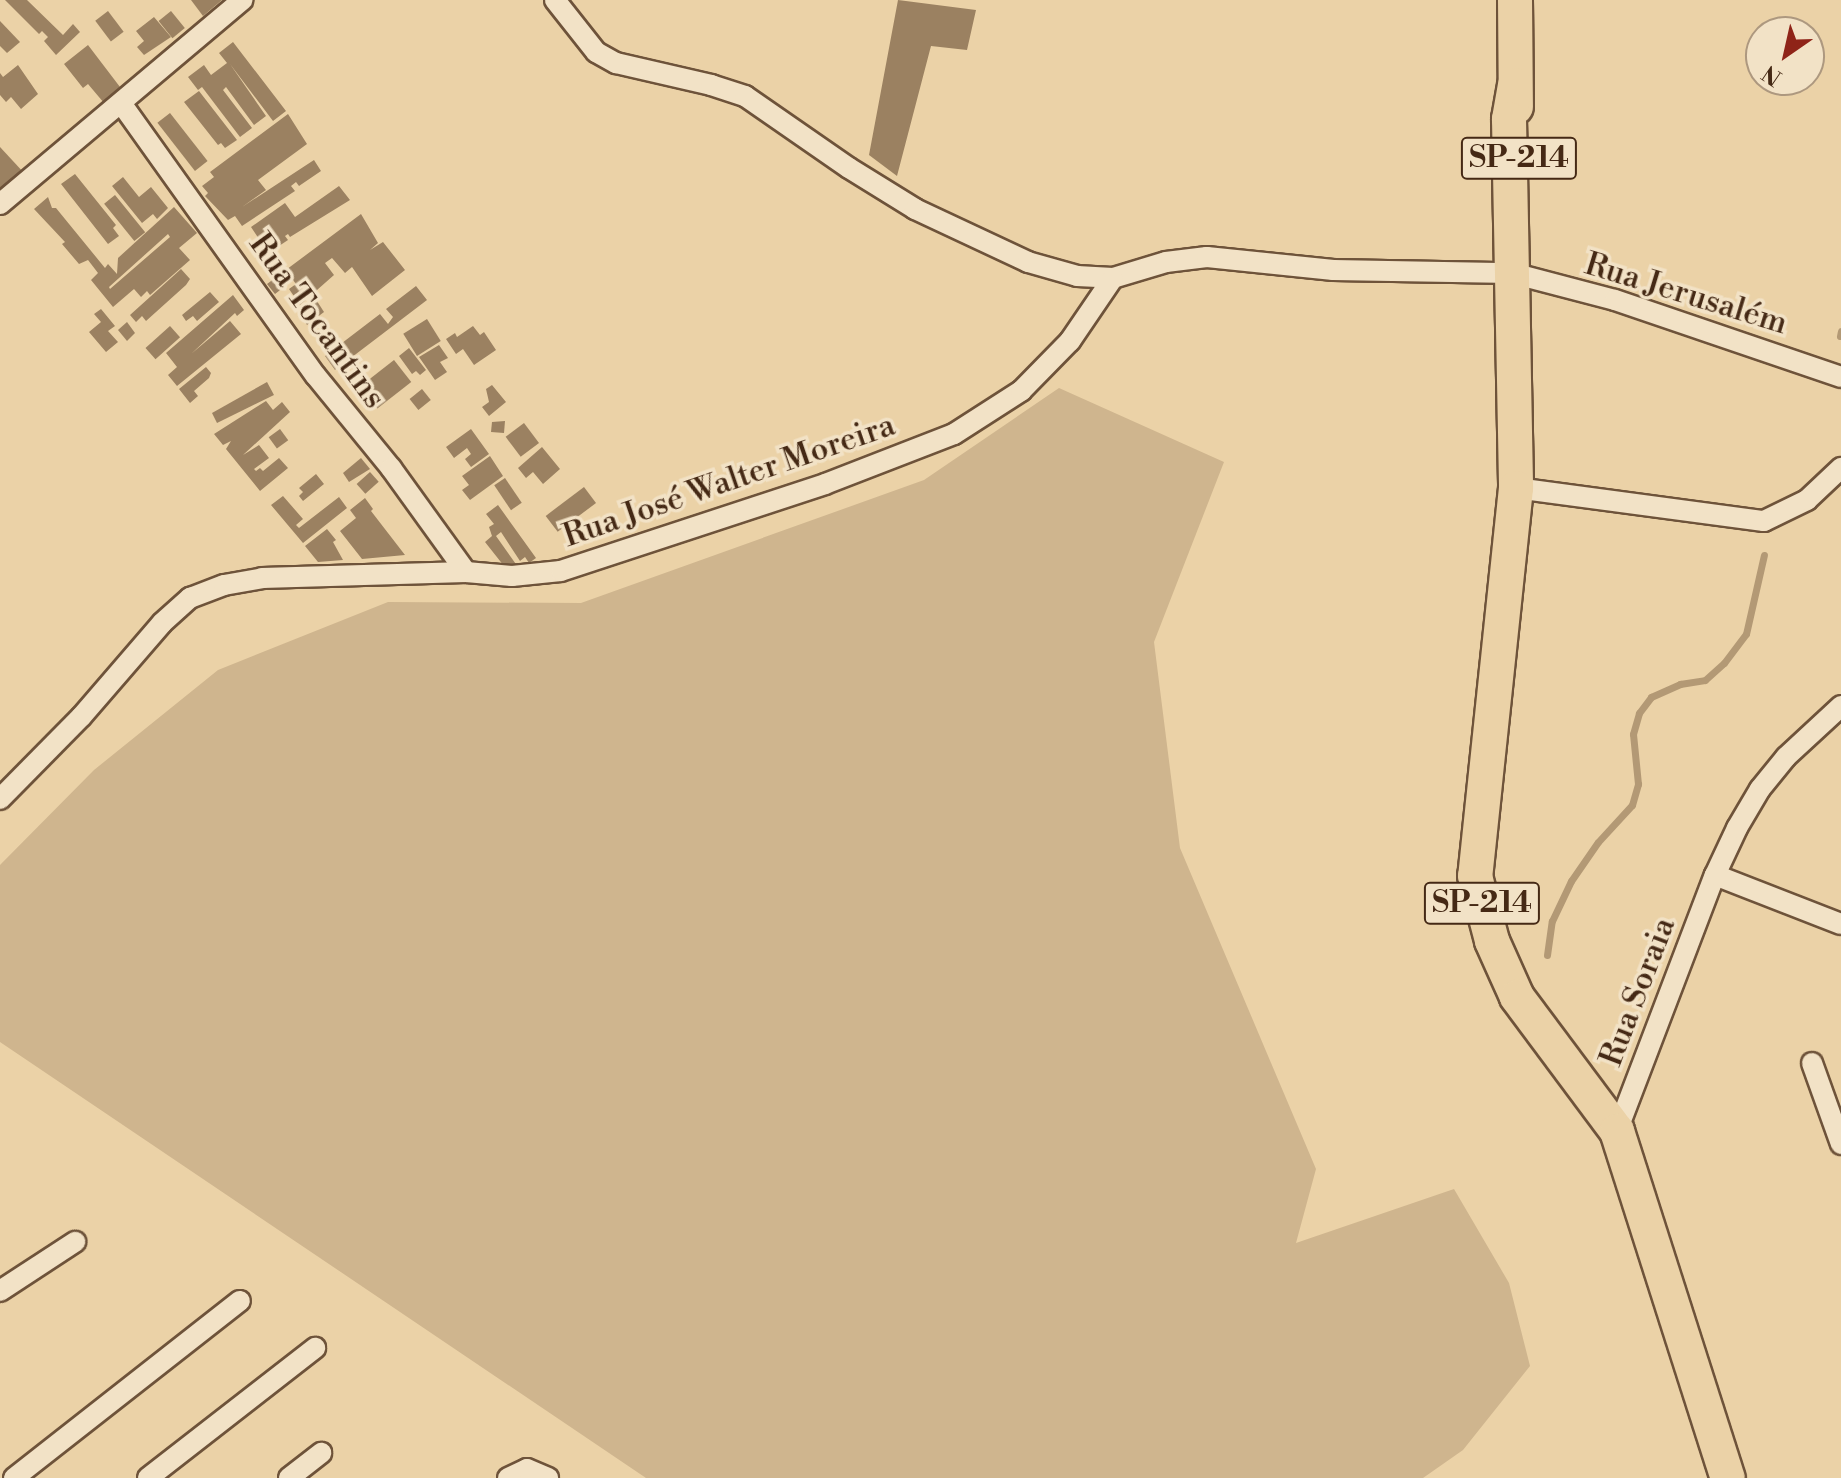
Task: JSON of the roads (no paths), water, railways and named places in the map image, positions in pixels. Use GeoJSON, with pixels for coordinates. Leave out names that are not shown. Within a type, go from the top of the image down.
{"type":"FeatureCollection","features":[{"type":"Feature","properties":{"kind":"main road","name":"SP-214"},"geometry":{"type":"LineString","coordinates":[[1515,0],[1515,85],[1520,168],[1512,273],[1516,488],[1475,876],[1492,941],[1517,997],[1617,1131],[1728,1478]]}},
{"type":"Feature","properties":{"kind":"street"},"geometry":{"type":"LineString","coordinates":[[0,204],[242,0]]}},
{"type":"Feature","properties":{"kind":"street"},"geometry":{"type":"LineString","coordinates":[[555,0],[596,52],[616,63],[745,96],[915,209],[1028,262],[1077,276],[1113,278]]}},
{"type":"Feature","properties":{"kind":"street","name":"Rua Tocantins"},"geometry":{"type":"LineString","coordinates":[[121,103],[316,376],[391,468],[466,572]]}},
{"type":"Feature","properties":{"kind":"street","name":"Rua Jerusalém"},"geometry":{"type":"LineString","coordinates":[[1113,278],[1166,262],[1207,257],[1346,271],[1512,273],[1615,300],[1841,377]]}},
{"type":"Feature","properties":{"kind":"street","name":"Rua José Walter Moreira"},"geometry":{"type":"LineString","coordinates":[[0,799],[81,717],[162,623],[190,598],[224,585],[262,578],[466,572],[512,576],[561,571],[825,484],[954,434],[1021,391],[1070,341],[1113,278]]}},
{"type":"Feature","properties":{"kind":"street"},"geometry":{"type":"LineString","coordinates":[[1516,488],[1764,521],[1807,500],[1841,468]]}},
{"type":"Feature","properties":{"kind":"street","name":"Rua Soraia"},"geometry":{"type":"LineString","coordinates":[[1617,1131],[1715,875],[1760,789],[1786,757],[1841,706]]}},
{"type":"Feature","properties":{"kind":"street"},"geometry":{"type":"LineString","coordinates":[[1715,875],[1841,924]]}},
{"type":"Feature","properties":{"kind":"street"},"geometry":{"type":"LineString","coordinates":[[1812,1063],[1841,1144]]}},
{"type":"Feature","properties":{"kind":"street"},"geometry":{"type":"LineString","coordinates":[[0,1291],[75,1242]]}},
{"type":"Feature","properties":{"kind":"street"},"geometry":{"type":"LineString","coordinates":[[14,1478],[240,1301]]}},
{"type":"Feature","properties":{"kind":"street"},"geometry":{"type":"LineString","coordinates":[[148,1478],[315,1348]]}},
{"type":"Feature","properties":{"kind":"street"},"geometry":{"type":"LineString","coordinates":[[289,1478],[321,1453]]}},
{"type":"Feature","properties":{"kind":"street"},"geometry":{"type":"LineString","coordinates":[[508,1478],[527,1469],[548,1478]]}},
{"type":"Feature","properties":{"kind":"waterway"},"geometry":{"type":"LineString","coordinates":[[1840,336],[1841,331]]}},
{"type":"Feature","properties":{"kind":"waterway"},"geometry":{"type":"LineString","coordinates":[[1547,955],[1552,921],[1571,881],[1598,842],[1632,805],[1638,784],[1633,734],[1639,713],[1651,697],[1680,684],[1705,680],[1724,663],[1746,634],[1764,555]]}}]}
